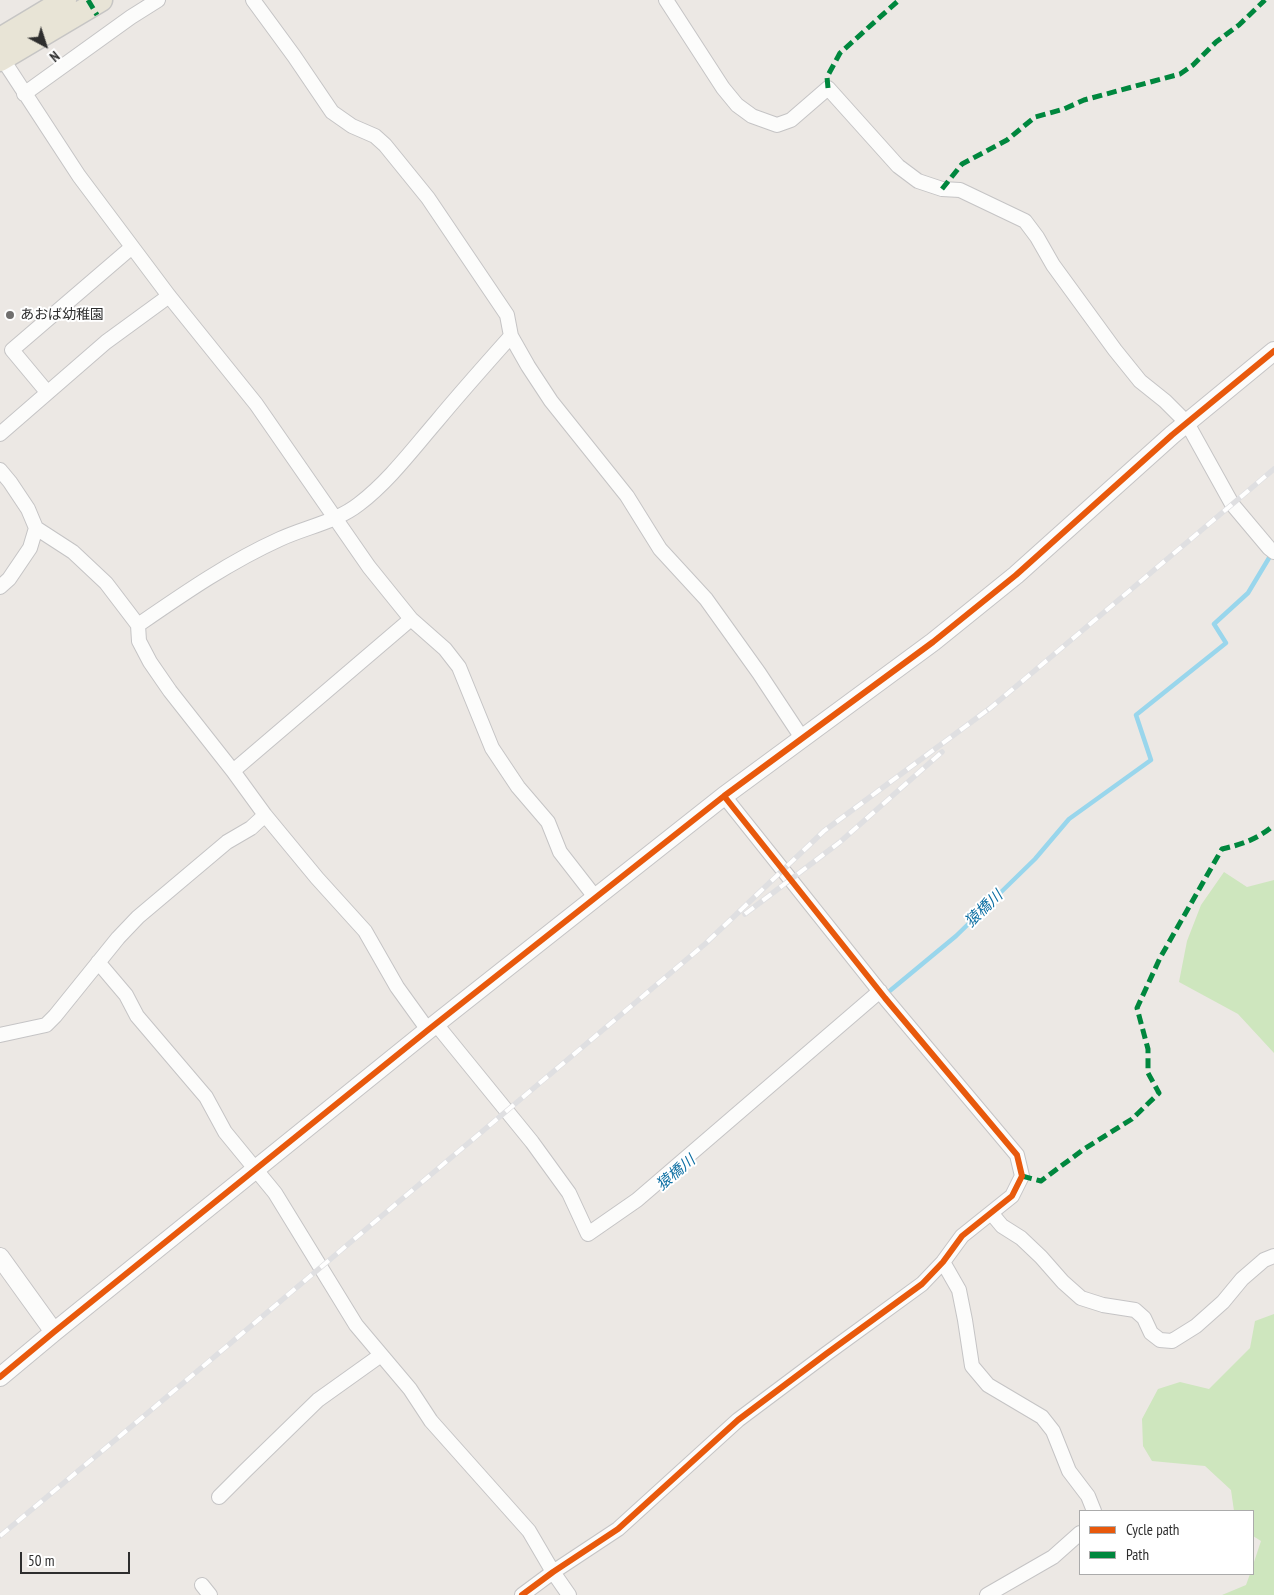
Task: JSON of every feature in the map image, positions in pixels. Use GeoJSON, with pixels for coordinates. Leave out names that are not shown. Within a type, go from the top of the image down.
{"type":"FeatureCollection","features":[{"type":"Feature","properties":{"kind":"main road"},"geometry":{"type":"LineString","coordinates":[[1,53],[65,0]]}},
{"type":"Feature","properties":{"kind":"main road"},"geometry":{"type":"LineString","coordinates":[[1,53],[101,0]]}},
{"type":"Feature","properties":{"kind":"street"},"geometry":{"type":"LineString","coordinates":[[24,94],[158,0]]}},
{"type":"Feature","properties":{"kind":"street"},"geometry":{"type":"LineString","coordinates":[[253,0],[332,112],[352,126],[375,136],[385,145],[428,198],[507,315],[512,336],[528,366],[551,401],[627,496],[660,549],[706,599],[759,673],[802,738]]}},
{"type":"Feature","properties":{"kind":"street"},"geometry":{"type":"LineString","coordinates":[[666,0],[722,88],[737,105],[752,116],[777,124],[791,120],[828,88],[898,166],[918,181],[942,189],[960,190],[1025,221],[1037,237],[1053,265],[1115,350],[1140,381],[1165,401],[1186,423],[1232,504],[1271,550]]}},
{"type":"Feature","properties":{"kind":"street"},"geometry":{"type":"LineString","coordinates":[[1,53],[24,94],[79,176],[169,296],[256,404],[369,568],[412,619],[445,649],[459,667],[492,748],[518,786],[548,822],[560,852],[595,898]]}},
{"type":"Feature","properties":{"kind":"street"},"geometry":{"type":"LineString","coordinates":[[47,392],[12,350],[132,247]]}},
{"type":"Feature","properties":{"kind":"street"},"geometry":{"type":"LineString","coordinates":[[0,434],[106,342],[169,296]]}},
{"type":"Feature","properties":{"kind":"street"},"geometry":{"type":"LineString","coordinates":[[138,625],[199,584],[248,555],[280,539],[335,518],[358,505],[394,471],[512,336]]}},
{"type":"Feature","properties":{"kind":"street"},"geometry":{"type":"LineString","coordinates":[[0,1377],[432,1027],[724,796],[933,642],[1016,576],[1186,423],[1274,351]]}},
{"type":"Feature","properties":{"kind":"street"},"geometry":{"type":"LineString","coordinates":[[0,470],[28,509],[36,528],[73,552],[106,583],[138,625],[139,641],[150,662],[170,691],[233,771],[265,816],[365,930],[397,987],[532,1142],[568,1193],[588,1234],[637,1200],[883,994]]}},
{"type":"Feature","properties":{"kind":"street"},"geometry":{"type":"LineString","coordinates":[[0,587],[9,579],[30,548],[36,528]]}},
{"type":"Feature","properties":{"kind":"street"},"geometry":{"type":"LineString","coordinates":[[233,771],[412,619]]}},
{"type":"Feature","properties":{"kind":"street"},"geometry":{"type":"LineString","coordinates":[[522,1595],[618,1529],[738,1420],[922,1284],[943,1262],[962,1236],[979,1221],[992,1214],[1012,1196],[1022,1176],[1017,1155],[883,994],[724,796]]}},
{"type":"Feature","properties":{"kind":"street"},"geometry":{"type":"LineString","coordinates":[[0,1035],[46,1025],[118,938],[138,917],[227,842],[251,828],[265,816]]}},
{"type":"Feature","properties":{"kind":"street"},"geometry":{"type":"LineString","coordinates":[[98,962],[126,995],[137,1016],[206,1097],[225,1132],[274,1193],[356,1325],[410,1389],[432,1421],[529,1531],[569,1595]]}},
{"type":"Feature","properties":{"kind":"street"},"geometry":{"type":"LineString","coordinates":[[992,1214],[1002,1226],[1027,1244],[1081,1298],[1102,1305],[1135,1310],[1144,1318],[1151,1333],[1160,1340],[1172,1341],[1196,1326],[1222,1302],[1242,1279],[1264,1260],[1274,1256]]}},
{"type":"Feature","properties":{"kind":"street"},"geometry":{"type":"LineString","coordinates":[[0,1257],[54,1332]]}},
{"type":"Feature","properties":{"kind":"street"},"geometry":{"type":"LineString","coordinates":[[943,1262],[959,1290],[972,1366],[988,1385],[1042,1417],[1053,1432],[1069,1471],[1088,1496],[1094,1510]]}},
{"type":"Feature","properties":{"kind":"street"},"geometry":{"type":"LineString","coordinates":[[220,1497],[318,1400],[381,1355]]}},
{"type":"Feature","properties":{"kind":"street"},"geometry":{"type":"LineString","coordinates":[[987,1595],[1053,1557],[1079,1534]]}},
{"type":"Feature","properties":{"kind":"green space"},"geometry":{"type":"Polygon","coordinates":[[[1224,872],[1247,887],[1274,880],[1274,1053],[1238,1014],[1179,982],[1187,941],[1201,905],[1224,872]]]}},
{"type":"Feature","properties":{"kind":"green space"},"geometry":{"type":"Polygon","coordinates":[[[1274,1314],[1274,1595],[1222,1595],[1246,1585],[1250,1575],[1254,1575],[1254,1562],[1261,1541],[1254,1537],[1254,1510],[1234,1510],[1231,1490],[1205,1466],[1152,1461],[1143,1446],[1142,1419],[1158,1389],[1180,1382],[1209,1389],[1250,1348],[1255,1321],[1274,1314]]]}},
{"type":"Feature","properties":{"kind":"waterway","name":"猿橋川"},"geometry":{"type":"LineString","coordinates":[[886,994],[956,936],[1035,859],[1069,819],[1151,760],[1136,715],[1226,643],[1214,624],[1248,593],[1272,553]]}},
{"type":"Feature","properties":{"kind":"railway"},"geometry":{"type":"LineString","coordinates":[[988,710],[1274,469]]}},
{"type":"Feature","properties":{"kind":"railway"},"geometry":{"type":"LineString","coordinates":[[0,1536],[705,944],[824,831],[993,706]]}},
{"type":"Feature","properties":{"kind":"railway"},"geometry":{"type":"LineString","coordinates":[[745,914],[840,842],[942,752]]}},
{"type":"Feature","properties":{"kind":"marked path"},"geometry":{"type":"LineString","coordinates":[[88,0],[97,15]]}},
{"type":"Feature","properties":{"kind":"marked path"},"geometry":{"type":"LineString","coordinates":[[828,88],[827,77],[840,53],[899,0]]}},
{"type":"Feature","properties":{"kind":"marked path"},"geometry":{"type":"LineString","coordinates":[[942,189],[962,164],[1007,140],[1035,117],[1064,109],[1084,100],[1180,74],[1193,65],[1216,42],[1239,25],[1265,0]]}},
{"type":"Feature","properties":{"kind":"marked path"},"geometry":{"type":"LineString","coordinates":[[1022,1176],[1041,1181],[1084,1149],[1132,1119],[1159,1093],[1148,1073],[1148,1049],[1137,1008],[1160,958],[1222,849],[1250,840],[1274,825]]}},
{"type":"Feature","properties":{"kind":"cycle path"},"geometry":{"type":"LineString","coordinates":[[0,1377],[428,1030],[724,796],[933,642],[1016,575],[1172,435],[1274,351]]}},
{"type":"Feature","properties":{"kind":"cycle path"},"geometry":{"type":"LineString","coordinates":[[522,1595],[618,1529],[738,1420],[922,1284],[943,1262],[962,1236],[1012,1196],[1022,1176],[1017,1155],[885,998],[724,796]]}},
{"type":"Feature","properties":{"kind":"place","name":"あおば幼稚園"},"geometry":{"type":"Point","coordinates":[10,315]}}]}
